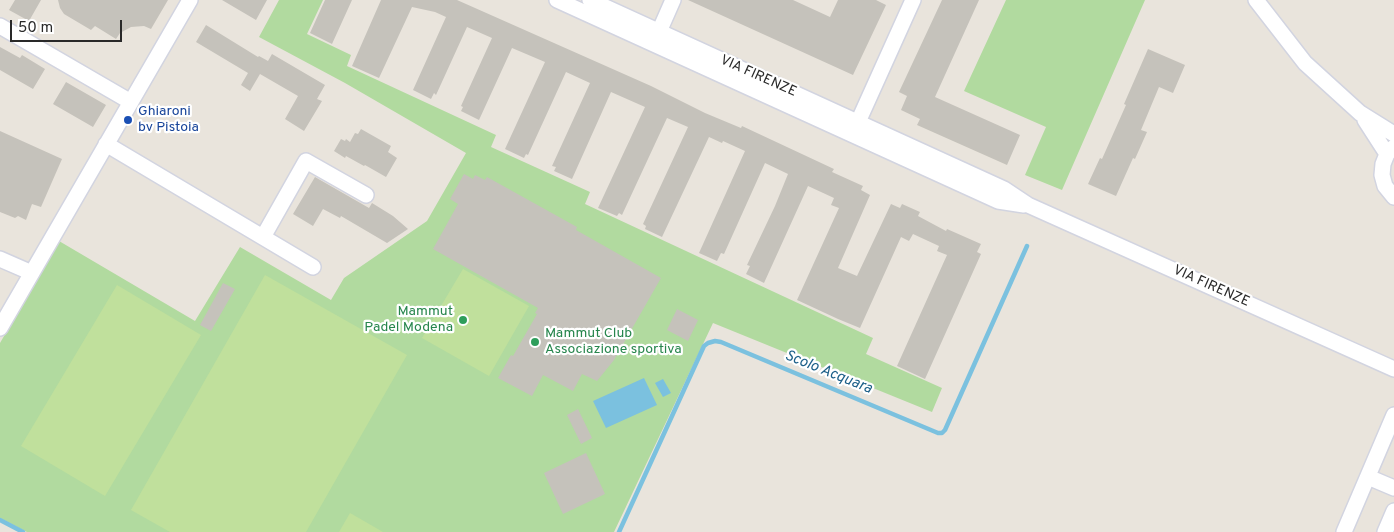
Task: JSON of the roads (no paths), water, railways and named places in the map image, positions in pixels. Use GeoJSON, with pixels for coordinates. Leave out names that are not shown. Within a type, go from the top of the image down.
{"type":"FeatureCollection","features":[{"type":"Feature","properties":{"kind":"street"},"geometry":{"type":"LineString","coordinates":[[0,328],[190,0]]}},
{"type":"Feature","properties":{"kind":"street","name":"VIA FIRENZE"},"geometry":{"type":"LineString","coordinates":[[557,0],[656,38],[855,128],[1004,189],[1028,205],[1394,369]]}},
{"type":"Feature","properties":{"kind":"street","name":"VIA FIRENZE"},"geometry":{"type":"LineString","coordinates":[[590,0],[656,38]]}},
{"type":"Feature","properties":{"kind":"street"},"geometry":{"type":"LineString","coordinates":[[656,38],[673,0]]}},
{"type":"Feature","properties":{"kind":"street"},"geometry":{"type":"LineString","coordinates":[[855,128],[913,0]]}},
{"type":"Feature","properties":{"kind":"street"},"geometry":{"type":"LineString","coordinates":[[1256,0],[1305,63],[1360,113],[1394,134]]}},
{"type":"Feature","properties":{"kind":"street"},"geometry":{"type":"LineString","coordinates":[[0,26],[131,102]]}},
{"type":"Feature","properties":{"kind":"street"},"geometry":{"type":"LineString","coordinates":[[1360,113],[1391,150],[1383,164],[1382,175],[1385,186],[1394,197]]}},
{"type":"Feature","properties":{"kind":"street"},"geometry":{"type":"LineString","coordinates":[[106,144],[313,267]]}},
{"type":"Feature","properties":{"kind":"street"},"geometry":{"type":"LineString","coordinates":[[263,237],[306,161],[366,195]]}},
{"type":"Feature","properties":{"kind":"street"},"geometry":{"type":"LineString","coordinates":[[0,259],[32,273]]}},
{"type":"Feature","properties":{"kind":"street"},"geometry":{"type":"LineString","coordinates":[[1344,532],[1394,415]]}},
{"type":"Feature","properties":{"kind":"street"},"geometry":{"type":"LineString","coordinates":[[1368,477],[1394,488]]}},
{"type":"Feature","properties":{"kind":"street"},"geometry":{"type":"LineString","coordinates":[[1386,532],[1394,512]]}},
{"type":"Feature","properties":{"kind":"water"},"geometry":{"type":"Polygon","coordinates":[[[644,378],[657,405],[606,428],[593,401],[644,378]]]}},
{"type":"Feature","properties":{"kind":"water"},"geometry":{"type":"Polygon","coordinates":[[[663,379],[671,393],[663,397],[655,383],[663,379]]]}},
{"type":"Feature","properties":{"kind":"waterway","name":"Scolo Acquara"},"geometry":{"type":"LineString","coordinates":[[619,532],[704,346],[708,343],[721,342],[938,433],[942,433],[1027,246]]}},
{"type":"Feature","properties":{"kind":"waterway"},"geometry":{"type":"LineString","coordinates":[[0,520],[23,532]]}},
{"type":"Feature","properties":{"kind":"place","name":"Ghiaroni bv Pistoia"},"geometry":{"type":"Point","coordinates":[128,120]}},
{"type":"Feature","properties":{"kind":"place","name":"Mammut Padel Modena"},"geometry":{"type":"Point","coordinates":[463,320]}},
{"type":"Feature","properties":{"kind":"place","name":"Mammut Club Associazione sportiva"},"geometry":{"type":"Point","coordinates":[535,342]}}]}
